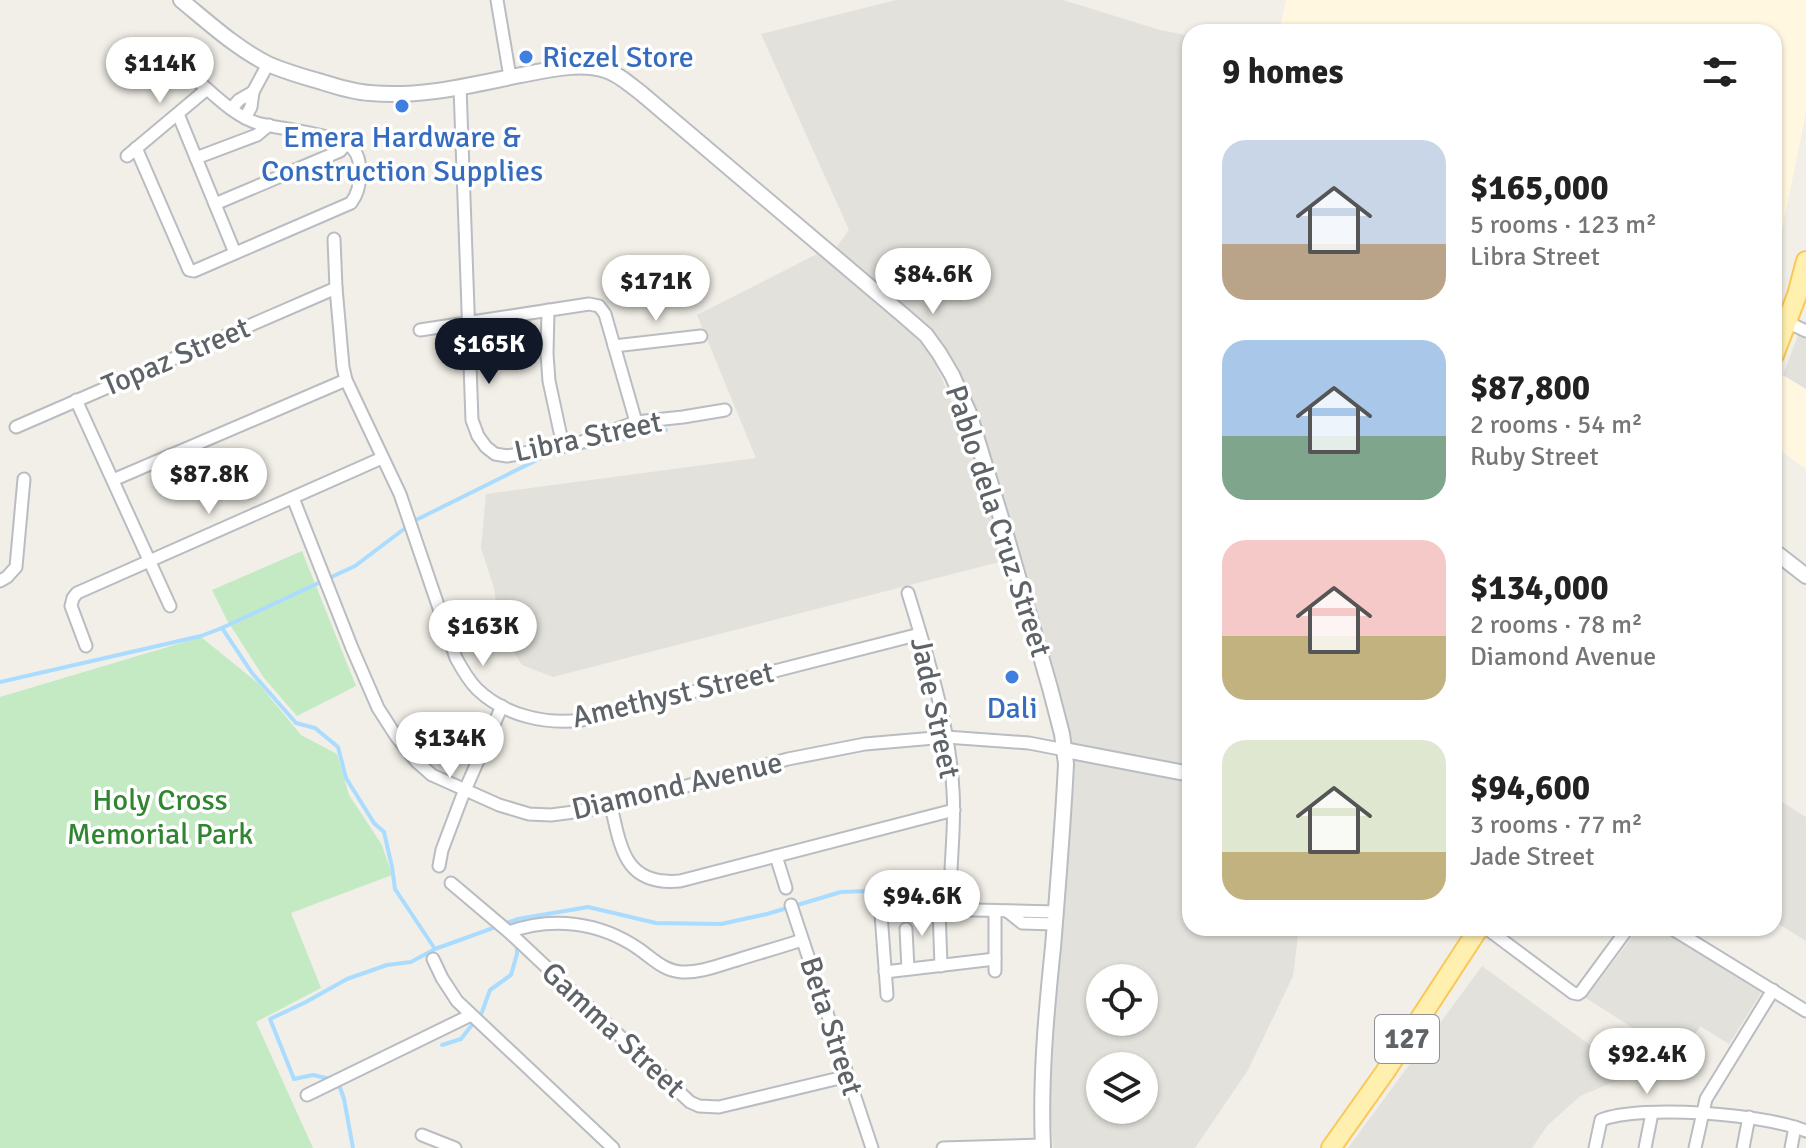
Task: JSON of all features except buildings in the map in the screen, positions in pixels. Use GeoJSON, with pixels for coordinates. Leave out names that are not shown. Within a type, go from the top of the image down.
{"type":"FeatureCollection","features":[{"type":"Feature","properties":{"kind":"main road"},"geometry":{"type":"LineString","coordinates":[[1782,335],[1806,261]]}},
{"type":"Feature","properties":{"kind":"main road","name":"127"},"geometry":{"type":"LineString","coordinates":[[1331,1148],[1474,936]]}},
{"type":"Feature","properties":{"kind":"street","name":"Pablo dela Cruz Street"},"geometry":{"type":"LineString","coordinates":[[181,0],[226,38],[268,64],[347,90],[413,94],[579,67],[604,69],[650,101],[926,335],[952,375],[974,429],[1050,688],[1065,750],[1064,808],[1043,1056],[1043,1146]]}},
{"type":"Feature","properties":{"kind":"street"},"geometry":{"type":"LineString","coordinates":[[497,0],[510,77]]}},
{"type":"Feature","properties":{"kind":"street"},"geometry":{"type":"LineString","coordinates":[[245,118],[251,107],[253,92],[268,64]]}},
{"type":"Feature","properties":{"kind":"street"},"geometry":{"type":"LineString","coordinates":[[204,86],[231,109],[256,123],[346,144],[356,151],[360,170],[356,196],[351,203],[194,271],[189,270],[132,152],[178,114],[204,86]]}},
{"type":"Feature","properties":{"kind":"street","name":"Libra Street"},"geometry":{"type":"LineString","coordinates":[[460,87],[472,420],[486,447],[495,454],[507,456],[579,443],[636,422],[725,410]]}},
{"type":"Feature","properties":{"kind":"street"},"geometry":{"type":"LineString","coordinates":[[231,109],[253,92]]}},
{"type":"Feature","properties":{"kind":"street"},"geometry":{"type":"LineString","coordinates":[[178,114],[235,253]]}},
{"type":"Feature","properties":{"kind":"street"},"geometry":{"type":"LineString","coordinates":[[196,158],[257,135],[269,125]]}},
{"type":"Feature","properties":{"kind":"street"},"geometry":{"type":"LineString","coordinates":[[215,204],[340,151],[346,144]]}},
{"type":"Feature","properties":{"kind":"street","name":"Amethyst Street"},"geometry":{"type":"LineString","coordinates":[[334,239],[346,380],[400,494],[456,658],[479,690],[502,706],[530,718],[555,722],[582,720],[920,634]]}},
{"type":"Feature","properties":{"kind":"street","name":"Topaz Street"},"geometry":{"type":"LineString","coordinates":[[16,427],[336,288]]}},
{"type":"Feature","properties":{"kind":"street"},"geometry":{"type":"LineString","coordinates":[[420,330],[589,304],[599,306],[605,314],[636,422]]}},
{"type":"Feature","properties":{"kind":"street"},"geometry":{"type":"LineString","coordinates":[[548,310],[549,381],[563,446]]}},
{"type":"Feature","properties":{"kind":"street"},"geometry":{"type":"LineString","coordinates":[[1787,322],[1806,331]]}},
{"type":"Feature","properties":{"kind":"street"},"geometry":{"type":"LineString","coordinates":[[614,346],[701,336]]}},
{"type":"Feature","properties":{"kind":"street"},"geometry":{"type":"LineString","coordinates":[[113,480],[346,380]]}},
{"type":"Feature","properties":{"kind":"street"},"geometry":{"type":"LineString","coordinates":[[76,400],[170,606]]}},
{"type":"Feature","properties":{"kind":"street"},"geometry":{"type":"LineString","coordinates":[[86,646],[71,606],[77,593],[382,458]]}},
{"type":"Feature","properties":{"kind":"street"},"geometry":{"type":"LineString","coordinates":[[0,581],[16,567],[24,479]]}},
{"type":"Feature","properties":{"kind":"street","name":"Diamond Avenue"},"geometry":{"type":"LineString","coordinates":[[293,498],[352,648],[378,708],[396,736],[432,775],[499,805],[529,814],[551,815],[611,806],[803,756],[865,744],[946,737],[1029,743],[1182,772]]}},
{"type":"Feature","properties":{"kind":"street"},"geometry":{"type":"LineString","coordinates":[[1782,557],[1806,576]]}},
{"type":"Feature","properties":{"kind":"street","name":"Jade Street"},"geometry":{"type":"LineString","coordinates":[[908,593],[951,766],[954,810],[951,871]]}},
{"type":"Feature","properties":{"kind":"street"},"geometry":{"type":"LineString","coordinates":[[439,866],[465,789],[502,706]]}},
{"type":"Feature","properties":{"kind":"street"},"geometry":{"type":"LineString","coordinates":[[611,806],[629,865],[652,880],[665,882],[680,881],[954,810]]}},
{"type":"Feature","properties":{"kind":"street"},"geometry":{"type":"LineString","coordinates":[[776,856],[786,888]]}},
{"type":"Feature","properties":{"kind":"street","name":"Gamma Street"},"geometry":{"type":"LineString","coordinates":[[451,883],[509,932],[690,1102],[699,1106],[719,1107],[848,1076]]}},
{"type":"Feature","properties":{"kind":"street","name":"Beta Street"},"geometry":{"type":"LineString","coordinates":[[791,905],[872,1148]]}},
{"type":"Feature","properties":{"kind":"street"},"geometry":{"type":"LineString","coordinates":[[887,995],[883,909],[1001,911],[1022,923],[1055,918]]}},
{"type":"Feature","properties":{"kind":"street"},"geometry":{"type":"LineString","coordinates":[[939,909],[941,966]]}},
{"type":"Feature","properties":{"kind":"street"},"geometry":{"type":"LineString","coordinates":[[885,972],[941,966],[995,965],[1001,911]]}},
{"type":"Feature","properties":{"kind":"street"},"geometry":{"type":"LineString","coordinates":[[509,932],[528,925],[551,922],[575,924],[619,937],[669,970],[682,972],[709,968],[802,940]]}},
{"type":"Feature","properties":{"kind":"street"},"geometry":{"type":"LineString","coordinates":[[906,929],[908,969]]}},
{"type":"Feature","properties":{"kind":"street"},"geometry":{"type":"LineString","coordinates":[[1497,936],[1578,994],[1622,936]]}},
{"type":"Feature","properties":{"kind":"street"},"geometry":{"type":"LineString","coordinates":[[1684,936],[1806,1011]]}},
{"type":"Feature","properties":{"kind":"street"},"geometry":{"type":"LineString","coordinates":[[433,959],[457,1001],[613,1148]]}},
{"type":"Feature","properties":{"kind":"street"},"geometry":{"type":"LineString","coordinates":[[1695,1148],[1706,1099],[1773,990]]}},
{"type":"Feature","properties":{"kind":"street"},"geometry":{"type":"LineString","coordinates":[[307,1095],[471,1015]]}},
{"type":"Feature","properties":{"kind":"street"},"geometry":{"type":"LineString","coordinates":[[1645,1148],[1652,1113]]}},
{"type":"Feature","properties":{"kind":"street"},"geometry":{"type":"LineString","coordinates":[[1595,1148],[1601,1120],[1652,1113],[1749,1117],[1801,1129],[1791,1148]]}},
{"type":"Feature","properties":{"kind":"street"},"geometry":{"type":"LineString","coordinates":[[1743,1148],[1749,1117]]}},
{"type":"Feature","properties":{"kind":"street"},"geometry":{"type":"LineString","coordinates":[[422,1135],[455,1148]]}},
{"type":"Feature","properties":{"kind":"street"},"geometry":{"type":"LineString","coordinates":[[943,1148],[1043,1146]]}},
{"type":"Feature","properties":{"kind":"shaded area"},"geometry":{"type":"Polygon","coordinates":[[[896,0],[1063,0],[1182,34],[1182,769],[1070,748],[956,373],[835,249],[849,230],[761,34],[896,0]]]}},
{"type":"Feature","properties":{"kind":"shaded area"},"geometry":{"type":"Polygon","coordinates":[[[1286,0],[1806,0],[1806,112],[1782,230],[1782,24],[1281,24],[1286,0]]]}},
{"type":"Feature","properties":{"kind":"shaded area"},"geometry":{"type":"Polygon","coordinates":[[[817,254],[874,298],[918,340],[935,362],[983,485],[1003,561],[553,677],[522,665],[500,632],[494,588],[481,548],[486,494],[756,458],[697,315],[817,254]]]}},
{"type":"Feature","properties":{"kind":"shaded area"},"geometry":{"type":"Polygon","coordinates":[[[1799,333],[1806,337],[1806,389],[1783,375],[1799,333]]]}},
{"type":"Feature","properties":{"kind":"shaded area"},"geometry":{"type":"Polygon","coordinates":[[[1783,375],[1806,389],[1806,469],[1782,452],[1783,375]]]}},
{"type":"Feature","properties":{"kind":"shaded area"},"geometry":{"type":"Polygon","coordinates":[[[1071,758],[1182,779],[1182,936],[1298,936],[1293,976],[1248,1070],[1195,1148],[1053,1148],[1050,1100],[1071,808],[1071,758]]]}},
{"type":"Feature","properties":{"kind":"shaded area"},"geometry":{"type":"Polygon","coordinates":[[[1782,802],[1806,817],[1806,941],[1782,926],[1782,802]]]}},
{"type":"Feature","properties":{"kind":"shaded area"},"geometry":{"type":"Polygon","coordinates":[[[1633,936],[1674,936],[1763,990],[1729,1044],[1700,1026],[1680,1058],[1586,998],[1633,936]]]}},
{"type":"Feature","properties":{"kind":"shaded area"},"geometry":{"type":"Polygon","coordinates":[[[1482,966],[1631,1075],[1580,1096],[1547,1126],[1532,1148],[1348,1148],[1482,966]]]}},
{"type":"Feature","properties":{"kind":"green space"},"geometry":{"type":"Polygon","coordinates":[[[302,551],[356,686],[297,716],[264,678],[212,590],[302,551]]]}},
{"type":"Feature","properties":{"kind":"green space","name":"Holy Cross Memorial Park"},"geometry":{"type":"Polygon","coordinates":[[[201,637],[258,683],[301,735],[337,754],[349,795],[382,845],[392,875],[291,913],[321,988],[256,1022],[313,1148],[0,1148],[0,697],[201,637]]]}},
{"type":"Feature","properties":{"kind":"waterway"},"geometry":{"type":"LineString","coordinates":[[222,628],[355,566],[416,520],[545,456],[666,430]]}},
{"type":"Feature","properties":{"kind":"waterway"},"geometry":{"type":"LineString","coordinates":[[0,682],[201,636],[222,628],[252,673],[296,723],[315,728],[338,747],[346,778],[374,823],[384,832],[395,889],[435,949],[411,962],[387,965],[347,979],[270,1019],[294,1079],[313,1075],[330,1079]]}},
{"type":"Feature","properties":{"kind":"waterway"},"geometry":{"type":"LineString","coordinates":[[435,949],[518,919],[588,907],[656,923],[721,924],[841,892],[921,889]]}},
{"type":"Feature","properties":{"kind":"waterway"},"geometry":{"type":"LineString","coordinates":[[442,1045],[461,1039],[482,1012],[490,990],[511,975],[517,946]]}},
{"type":"Feature","properties":{"kind":"waterway"},"geometry":{"type":"LineString","coordinates":[[338,1082],[353,1148]]}},
{"type":"Feature","properties":{"kind":"place","name":"Riczel Store"},"geometry":{"type":"Point","coordinates":[526,57]}},
{"type":"Feature","properties":{"kind":"place","name":"Emera Hardware & Construction Supplies"},"geometry":{"type":"Point","coordinates":[402,106]}},
{"type":"Feature","properties":{"kind":"place","name":"Dali"},"geometry":{"type":"Point","coordinates":[1012,677]}}]}
